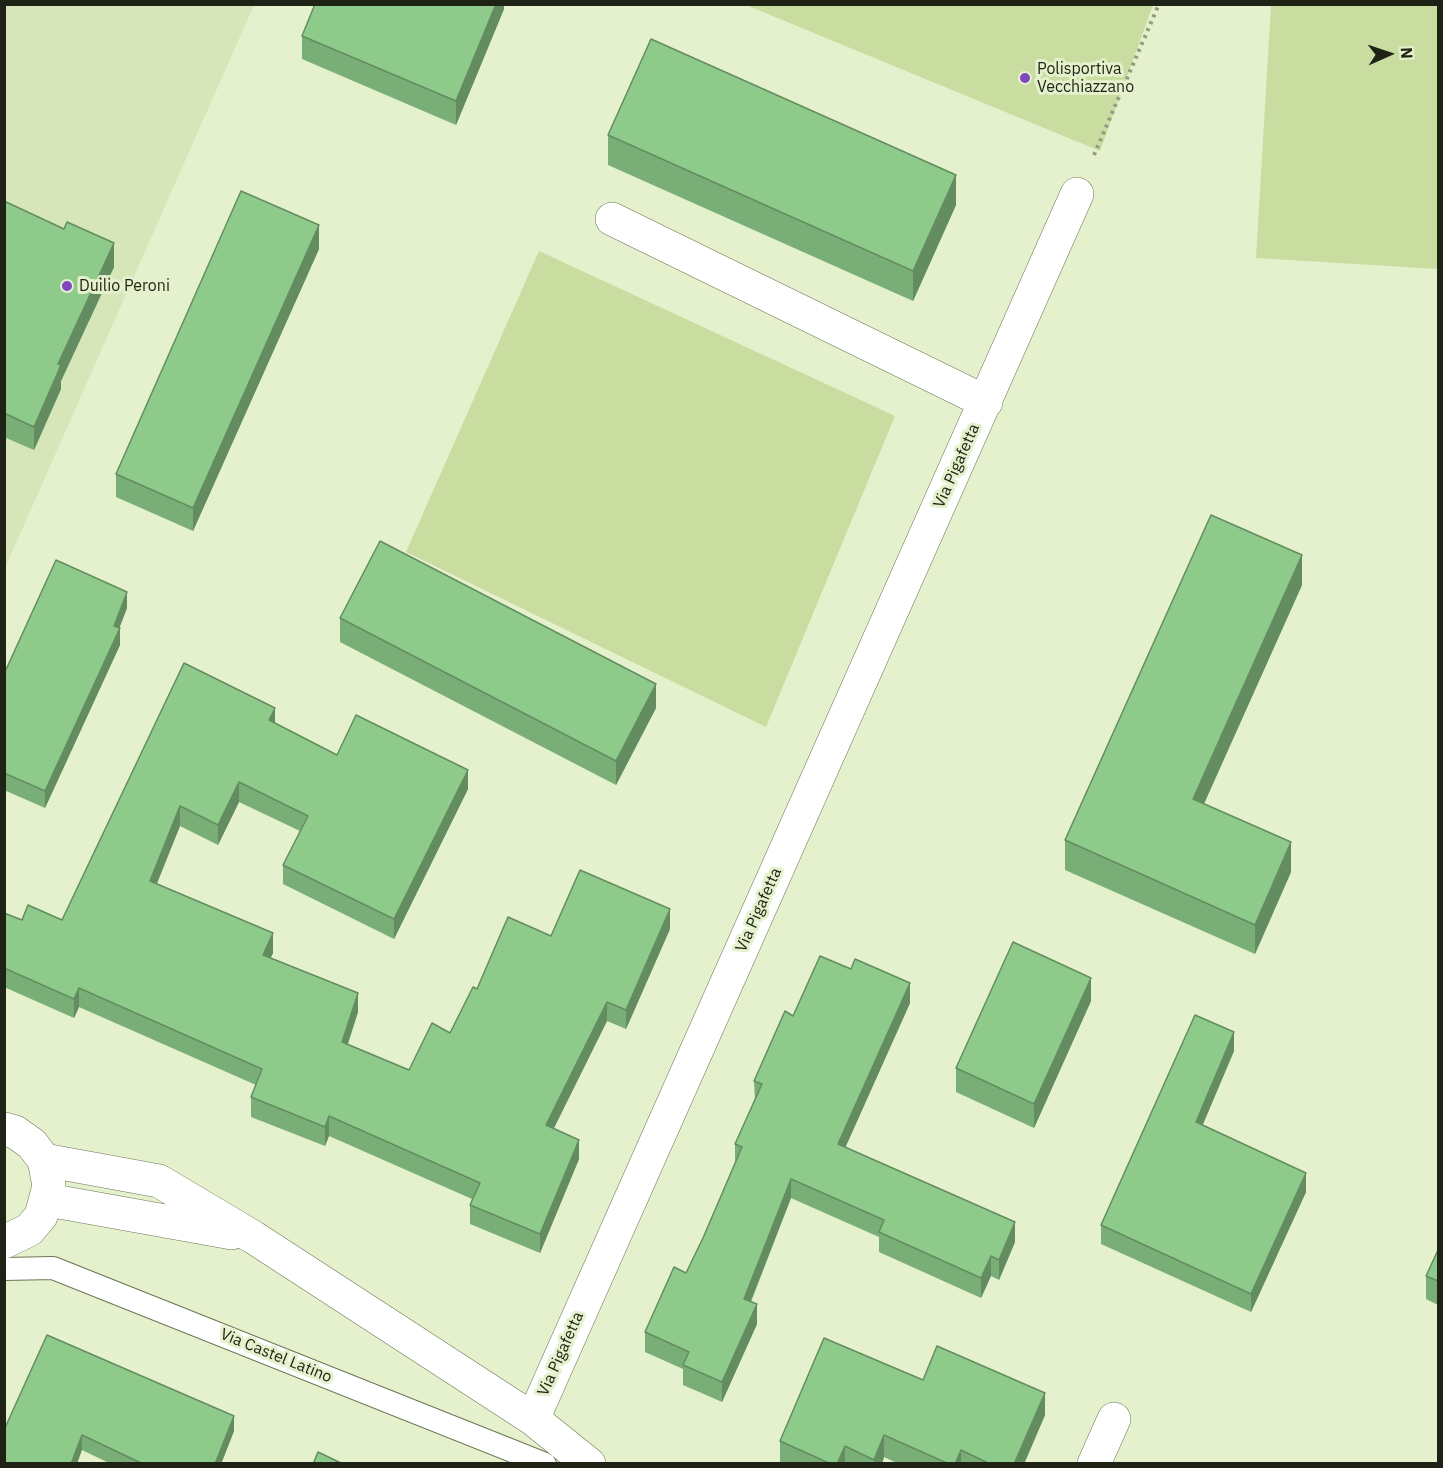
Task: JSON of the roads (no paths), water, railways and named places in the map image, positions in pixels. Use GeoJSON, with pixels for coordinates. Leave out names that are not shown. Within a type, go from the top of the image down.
{"type":"FeatureCollection","features":[{"type":"Feature","properties":{"kind":"street","name":"Via Pigafetta"},"geometry":{"type":"LineString","coordinates":[[533,1419],[1077,194]]}},
{"type":"Feature","properties":{"kind":"street"},"geometry":{"type":"LineString","coordinates":[[612,219],[986,402]]}},
{"type":"Feature","properties":{"kind":"street"},"geometry":{"type":"LineString","coordinates":[[4,1129],[15,1132],[32,1144],[44,1160],[49,1173],[48,1200],[41,1216],[30,1230],[4,1242]]}},
{"type":"Feature","properties":{"kind":"street"},"geometry":{"type":"LineString","coordinates":[[44,1160],[159,1181],[253,1237],[533,1419],[589,1464]]}},
{"type":"Feature","properties":{"kind":"street"},"geometry":{"type":"LineString","coordinates":[[48,1200],[253,1237]]}},
{"type":"Feature","properties":{"kind":"street"},"geometry":{"type":"LineString","coordinates":[[1094,1464],[1114,1419]]}},
{"type":"Feature","properties":{"kind":"lane","name":"Via Castel Latino"},"geometry":{"type":"LineString","coordinates":[[4,1269],[53,1268],[545,1464]]}},
{"type":"Feature","properties":{"kind":"place","name":"Polisportiva Vecchiazzano"},"geometry":{"type":"Point","coordinates":[1025,78]}},
{"type":"Feature","properties":{"kind":"place","name":"Duilio Peroni"},"geometry":{"type":"Point","coordinates":[67,286]}}]}
